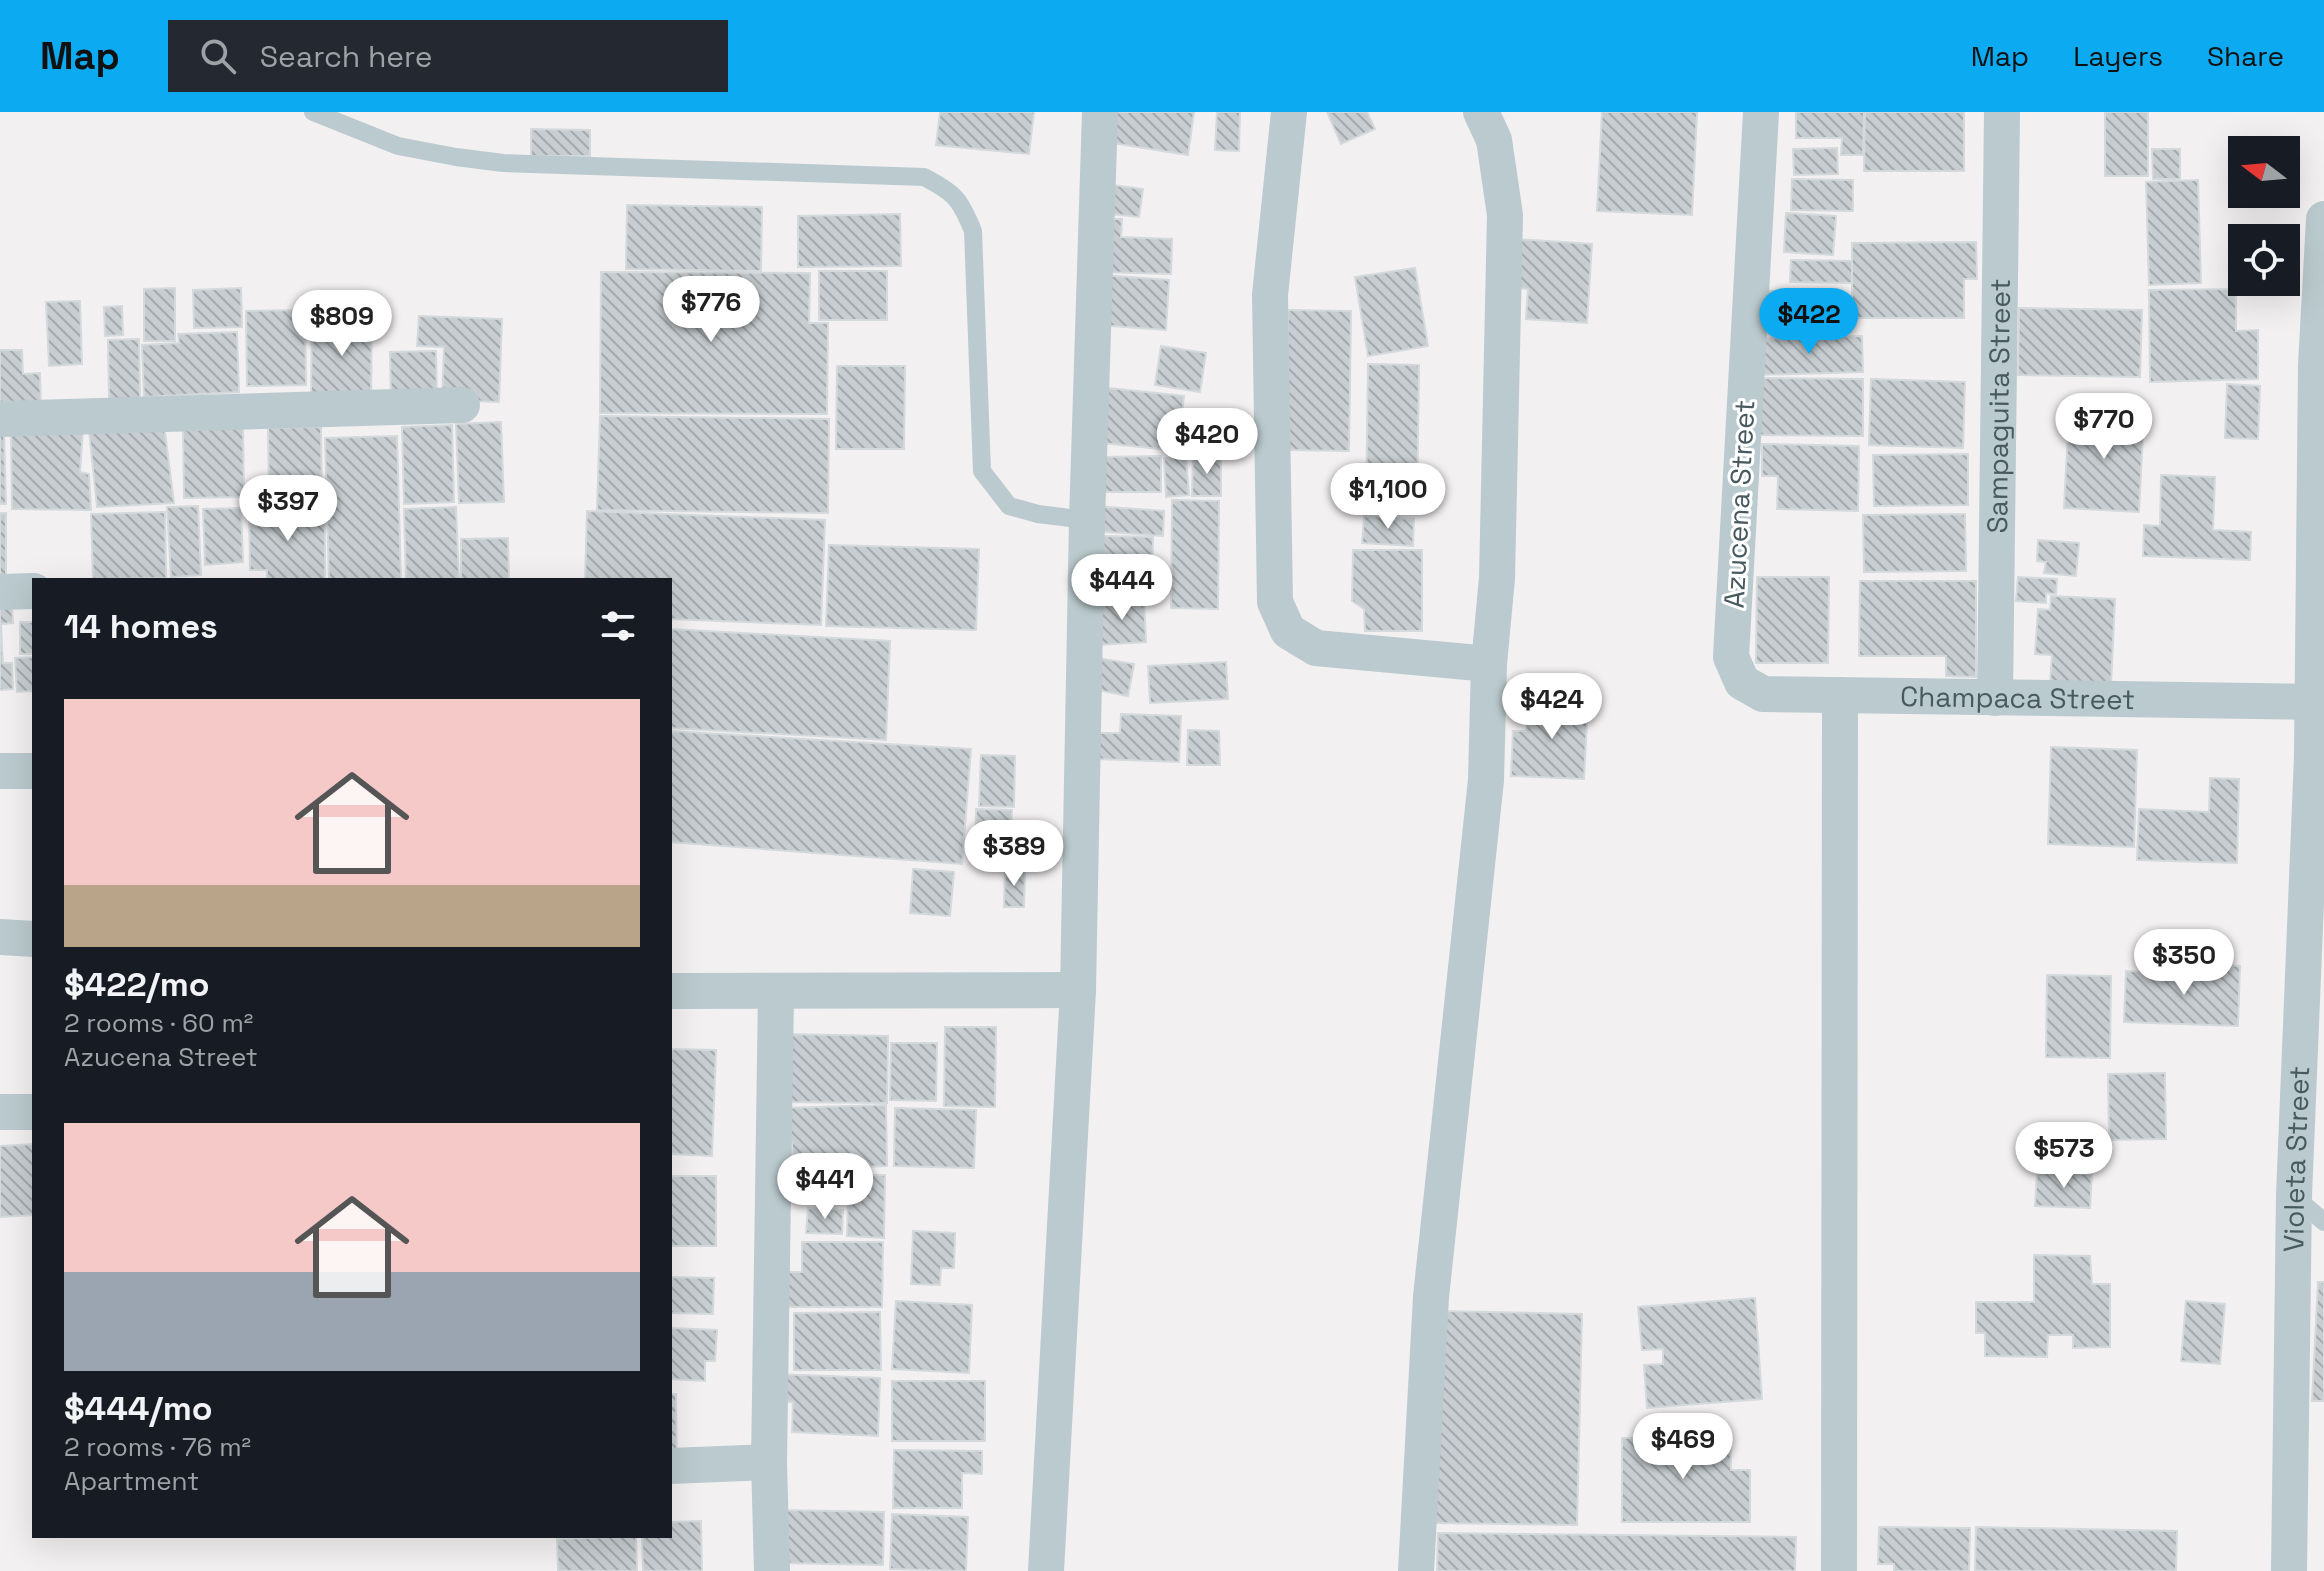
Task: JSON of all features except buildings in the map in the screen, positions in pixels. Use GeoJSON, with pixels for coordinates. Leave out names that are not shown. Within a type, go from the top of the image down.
{"type":"FeatureCollection","features":[{"type":"Feature","properties":{"kind":"street"},"geometry":{"type":"LineString","coordinates":[[1046,1571],[1078,990],[1087,520],[1100,112]]}},
{"type":"Feature","properties":{"kind":"street"},"geometry":{"type":"LineString","coordinates":[[1289,112],[1270,295],[1275,602],[1288,631],[1316,648],[1489,664]]}},
{"type":"Feature","properties":{"kind":"street"},"geometry":{"type":"LineString","coordinates":[[1416,1571],[1431,1297],[1486,780],[1489,664],[1497,578],[1505,215],[1494,140],[1481,112]]}},
{"type":"Feature","properties":{"kind":"street","name":"Azucena Street"},"geometry":{"type":"LineString","coordinates":[[1731,657],[1761,112]]}},
{"type":"Feature","properties":{"kind":"street","name":"Sampaguita Street"},"geometry":{"type":"LineString","coordinates":[[1995,698],[2002,112]]}},
{"type":"Feature","properties":{"kind":"street","name":"Violeta Street"},"geometry":{"type":"LineString","coordinates":[[2289,1571],[2294,1196],[2312,756],[2318,702],[2324,219]]}},
{"type":"Feature","properties":{"kind":"street"},"geometry":{"type":"LineString","coordinates":[[0,419],[462,405]]}},
{"type":"Feature","properties":{"kind":"street"},"geometry":{"type":"LineString","coordinates":[[0,592],[32,591]]}},
{"type":"Feature","properties":{"kind":"street","name":"Champaca Street"},"geometry":{"type":"LineString","coordinates":[[1731,657],[1742,682],[1763,694],[2318,702]]}},
{"type":"Feature","properties":{"kind":"street"},"geometry":{"type":"LineString","coordinates":[[1839,1571],[1840,695]]}},
{"type":"Feature","properties":{"kind":"street"},"geometry":{"type":"LineString","coordinates":[[0,771],[32,771]]}},
{"type":"Feature","properties":{"kind":"street"},"geometry":{"type":"LineString","coordinates":[[0,937],[32,939]]}},
{"type":"Feature","properties":{"kind":"street"},"geometry":{"type":"LineString","coordinates":[[672,991],[1078,990]]}},
{"type":"Feature","properties":{"kind":"street"},"geometry":{"type":"LineString","coordinates":[[772,1571],[769,1462],[776,992]]}},
{"type":"Feature","properties":{"kind":"street"},"geometry":{"type":"LineString","coordinates":[[0,1112],[32,1112]]}},
{"type":"Feature","properties":{"kind":"street"},"geometry":{"type":"LineString","coordinates":[[672,1466],[769,1462]]}},
{"type":"Feature","properties":{"kind":"lane"},"geometry":{"type":"LineString","coordinates":[[313,112],[398,146],[503,163],[924,177],[936,183],[947,189],[963,206],[973,231],[982,471],[1009,506],[1038,514],[1087,520]]}},
{"type":"Feature","properties":{"kind":"lane"},"geometry":{"type":"LineString","coordinates":[[2294,1196],[2324,1222]]}}]}
